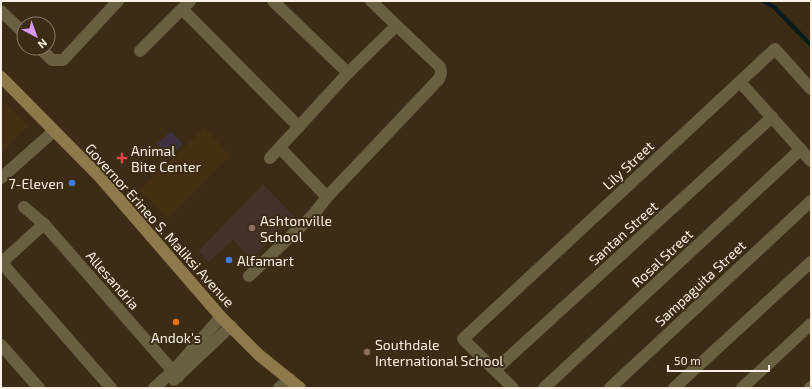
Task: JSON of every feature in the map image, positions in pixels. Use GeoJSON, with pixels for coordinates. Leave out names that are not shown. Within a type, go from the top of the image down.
{"type":"FeatureCollection","features":[{"type":"Feature","properties":{"kind":"main road","name":"Governor Erineo S. Maliksi Avenue"},"geometry":{"type":"LineString","coordinates":[[1,77],[99,176],[221,317],[259,355],[300,388]]}},
{"type":"Feature","properties":{"kind":"street"},"geometry":{"type":"LineString","coordinates":[[48,56],[52,60],[63,60],[118,1]]}},
{"type":"Feature","properties":{"kind":"street"},"geometry":{"type":"LineString","coordinates":[[273,1],[348,73]]}},
{"type":"Feature","properties":{"kind":"street"},"geometry":{"type":"LineString","coordinates":[[249,276],[314,214],[327,197],[439,79],[441,73],[440,67],[371,1]]}},
{"type":"Feature","properties":{"kind":"street"},"geometry":{"type":"LineString","coordinates":[[140,51],[186,5],[299,127]]}},
{"type":"Feature","properties":{"kind":"street"},"geometry":{"type":"LineString","coordinates":[[1,11],[16,25]]}},
{"type":"Feature","properties":{"kind":"street"},"geometry":{"type":"LineString","coordinates":[[270,158],[348,73],[396,26]]}},
{"type":"Feature","properties":{"kind":"street","name":"Lily Street"},"geometry":{"type":"LineString","coordinates":[[495,370],[463,339],[775,49],[811,89]]}},
{"type":"Feature","properties":{"kind":"street"},"geometry":{"type":"LineString","coordinates":[[740,82],[811,160]]}},
{"type":"Feature","properties":{"kind":"street","name":"Santan Street"},"geometry":{"type":"LineString","coordinates":[[495,370],[772,117]]}},
{"type":"Feature","properties":{"kind":"street"},"geometry":{"type":"LineString","coordinates":[[1,178],[54,131]]}},
{"type":"Feature","properties":{"kind":"street"},"geometry":{"type":"LineString","coordinates":[[280,148],[327,197]]}},
{"type":"Feature","properties":{"kind":"street","name":"Rosal Street"},"geometry":{"type":"LineString","coordinates":[[544,388],[801,149]]}},
{"type":"Feature","properties":{"kind":"street","name":"Sampaguita Street"},"geometry":{"type":"LineString","coordinates":[[610,388],[811,201]]}},
{"type":"Feature","properties":{"kind":"street","name":"Allesandria"},"geometry":{"type":"LineString","coordinates":[[24,206],[44,224],[175,374]]}},
{"type":"Feature","properties":{"kind":"street"},"geometry":{"type":"LineString","coordinates":[[44,224],[1,263],[111,388]]}},
{"type":"Feature","properties":{"kind":"street"},"geometry":{"type":"LineString","coordinates":[[674,388],[811,262]]}},
{"type":"Feature","properties":{"kind":"street"},"geometry":{"type":"LineString","coordinates":[[166,388],[175,374],[221,317]]}},
{"type":"Feature","properties":{"kind":"street"},"geometry":{"type":"LineString","coordinates":[[742,388],[811,324]]}},
{"type":"Feature","properties":{"kind":"street"},"geometry":{"type":"LineString","coordinates":[[154,388],[175,374],[231,326]]}},
{"type":"Feature","properties":{"kind":"street"},"geometry":{"type":"LineString","coordinates":[[1,345],[39,388]]}},
{"type":"Feature","properties":{"kind":"street"},"geometry":{"type":"LineString","coordinates":[[495,370],[513,388]]}},
{"type":"Feature","properties":{"kind":"street"},"geometry":{"type":"LineString","coordinates":[[279,388],[290,379]]}},
{"type":"Feature","properties":{"kind":"shaded area"},"geometry":{"type":"Polygon","coordinates":[[[1,100],[28,126],[1,154],[1,100]]]}},
{"type":"Feature","properties":{"kind":"shaded area"},"geometry":{"type":"Polygon","coordinates":[[[205,127],[230,156],[168,219],[139,190],[205,127]]]}},
{"type":"Feature","properties":{"kind":"shaded area"},"geometry":{"type":"Polygon","coordinates":[[[171,131],[183,144],[169,157],[157,144],[171,131]]]}},
{"type":"Feature","properties":{"kind":"shaded area","name":"Ashtonville School"},"geometry":{"type":"Polygon","coordinates":[[[263,184],[294,216],[251,259],[233,240],[209,262],[198,251],[263,184]]]}},
{"type":"Feature","properties":{"kind":"waterway"},"geometry":{"type":"LineString","coordinates":[[763,1],[774,7],[811,45]]}},
{"type":"Feature","properties":{"kind":"place","name":"Animal Bite Center"},"geometry":{"type":"Point","coordinates":[122,158]}},
{"type":"Feature","properties":{"kind":"place","name":"7-Eleven"},"geometry":{"type":"Point","coordinates":[72,183]}},
{"type":"Feature","properties":{"kind":"place","name":"Ashtonville School"},"geometry":{"type":"Point","coordinates":[252,228]}},
{"type":"Feature","properties":{"kind":"place","name":"Alfamart"},"geometry":{"type":"Point","coordinates":[229,260]}},
{"type":"Feature","properties":{"kind":"place","name":"Andok's"},"geometry":{"type":"Point","coordinates":[176,322]}},
{"type":"Feature","properties":{"kind":"place","name":"Southdale International School"},"geometry":{"type":"Point","coordinates":[367,352]}}]}
